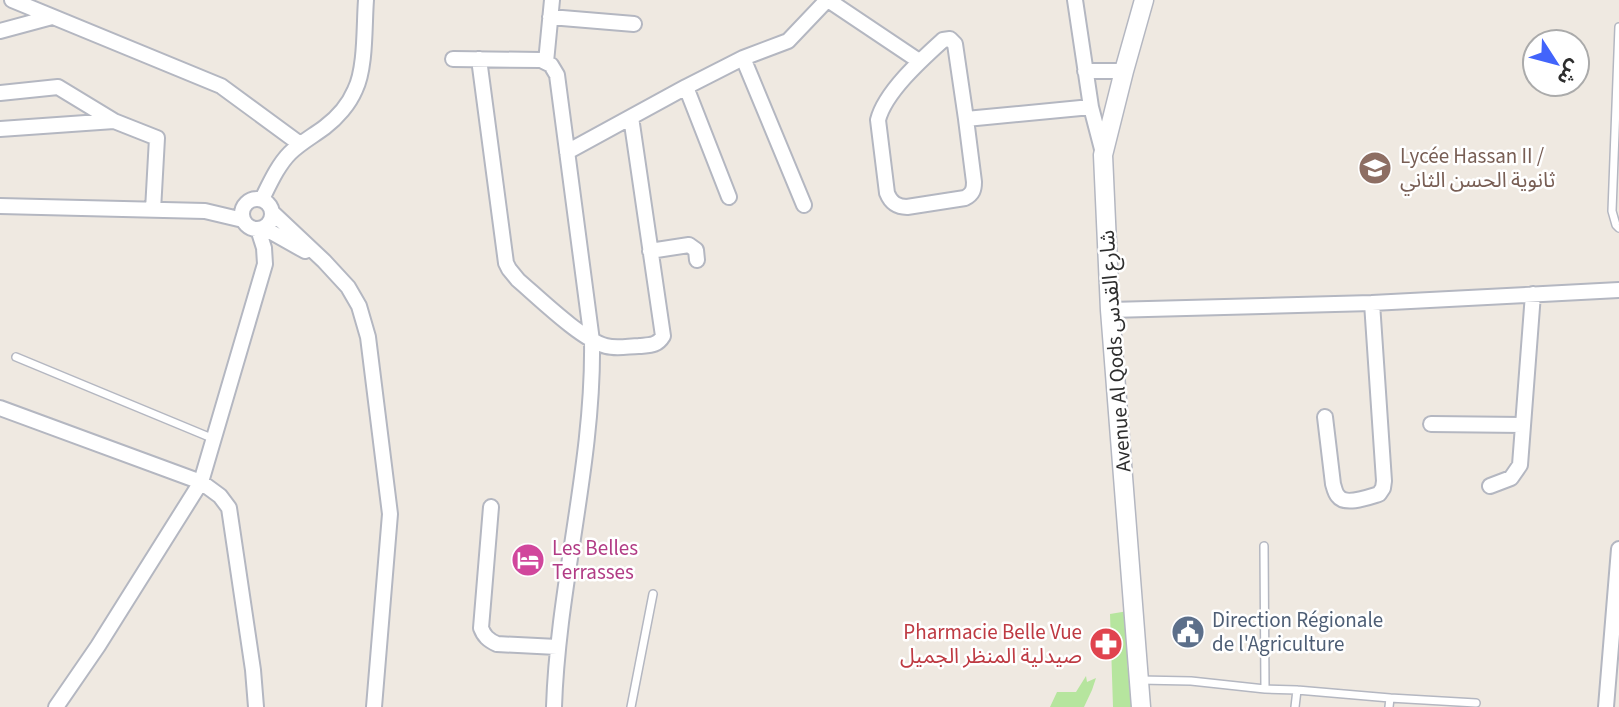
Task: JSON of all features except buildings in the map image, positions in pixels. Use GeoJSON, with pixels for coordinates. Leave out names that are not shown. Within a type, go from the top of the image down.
{"type":"FeatureCollection","features":[{"type":"Feature","properties":{"kind":"street"},"geometry":{"type":"LineString","coordinates":[[12,0],[221,86],[300,144]]}},
{"type":"Feature","properties":{"kind":"street"},"geometry":{"type":"LineString","coordinates":[[262,199],[288,155],[326,127],[356,90],[361,74],[366,0]]}},
{"type":"Feature","properties":{"kind":"street"},"geometry":{"type":"LineString","coordinates":[[547,62],[552,0]]}},
{"type":"Feature","properties":{"kind":"street"},"geometry":{"type":"LineString","coordinates":[[567,152],[743,58],[788,41],[828,0],[919,61]]}},
{"type":"Feature","properties":{"kind":"street"},"geometry":{"type":"LineString","coordinates":[[1075,0],[1091,107],[1104,155]]}},
{"type":"Feature","properties":{"kind":"street","name":"Avenue Al Qods شارع القدس"},"geometry":{"type":"LineString","coordinates":[[1141,707],[1110,310],[1104,155],[1144,0]]}},
{"type":"Feature","properties":{"kind":"street"},"geometry":{"type":"LineString","coordinates":[[550,17],[634,24]]}},
{"type":"Feature","properties":{"kind":"street"},"geometry":{"type":"LineString","coordinates":[[0,31],[52,18]]}},
{"type":"Feature","properties":{"kind":"street"},"geometry":{"type":"LineString","coordinates":[[943,40],[950,40],[955,44],[966,119],[974,181],[971,194],[965,198],[907,207],[892,202],[887,193],[878,120],[881,110],[919,61],[943,40]]}},
{"type":"Feature","properties":{"kind":"street"},"geometry":{"type":"LineString","coordinates":[[743,58],[804,205]]}},
{"type":"Feature","properties":{"kind":"street"},"geometry":{"type":"LineString","coordinates":[[453,59],[547,62],[557,75],[592,341],[593,378],[557,648],[554,707]]}},
{"type":"Feature","properties":{"kind":"street"},"geometry":{"type":"LineString","coordinates":[[479,59],[509,270],[592,341],[613,347],[654,345],[661,340],[663,332],[631,117]]}},
{"type":"Feature","properties":{"kind":"street"},"geometry":{"type":"LineString","coordinates":[[1085,71],[1124,71]]}},
{"type":"Feature","properties":{"kind":"street"},"geometry":{"type":"LineString","coordinates":[[0,93],[58,87],[114,121],[156,138],[153,210]]}},
{"type":"Feature","properties":{"kind":"street"},"geometry":{"type":"LineString","coordinates":[[686,87],[729,197]]}},
{"type":"Feature","properties":{"kind":"street"},"geometry":{"type":"LineString","coordinates":[[966,119],[1091,107]]}},
{"type":"Feature","properties":{"kind":"street"},"geometry":{"type":"LineString","coordinates":[[0,129],[114,121]]}},
{"type":"Feature","properties":{"kind":"street"},"geometry":{"type":"LineString","coordinates":[[324,261],[261,228],[247,225],[243,220],[242,208],[250,199],[268,202],[273,213],[324,261],[348,287],[359,306],[368,337],[390,513],[374,707]]}},
{"type":"Feature","properties":{"kind":"street"},"geometry":{"type":"LineString","coordinates":[[0,206],[205,211],[246,203]]}},
{"type":"Feature","properties":{"kind":"street"},"geometry":{"type":"LineString","coordinates":[[205,211],[243,220]]}},
{"type":"Feature","properties":{"kind":"street"},"geometry":{"type":"LineString","coordinates":[[261,228],[269,224],[273,213]]}},
{"type":"Feature","properties":{"kind":"street"},"geometry":{"type":"LineString","coordinates":[[55,707],[98,646],[201,482],[265,264],[261,228]]}},
{"type":"Feature","properties":{"kind":"street"},"geometry":{"type":"LineString","coordinates":[[650,251],[689,245],[696,250],[697,260]]}},
{"type":"Feature","properties":{"kind":"street"},"geometry":{"type":"LineString","coordinates":[[1110,310],[1372,303],[1619,290]]}},
{"type":"Feature","properties":{"kind":"street"},"geometry":{"type":"LineString","coordinates":[[1490,486],[1510,478],[1520,465],[1533,294]]}},
{"type":"Feature","properties":{"kind":"street"},"geometry":{"type":"LineString","coordinates":[[1325,417],[1333,484],[1339,498],[1358,499],[1379,494],[1384,488],[1384,481],[1372,303]]}},
{"type":"Feature","properties":{"kind":"street"},"geometry":{"type":"LineString","coordinates":[[0,408],[201,482],[220,496],[229,508],[256,707]]}},
{"type":"Feature","properties":{"kind":"street"},"geometry":{"type":"LineString","coordinates":[[1431,424],[1523,425]]}},
{"type":"Feature","properties":{"kind":"street"},"geometry":{"type":"LineString","coordinates":[[491,507],[481,628],[489,641],[497,644],[557,648]]}},
{"type":"Feature","properties":{"kind":"street"},"geometry":{"type":"LineString","coordinates":[[1606,707],[1616,624],[1619,549]]}},
{"type":"Feature","properties":{"kind":"lane"},"geometry":{"type":"LineString","coordinates":[[1619,27],[1612,211],[1619,228]]}},
{"type":"Feature","properties":{"kind":"lane"},"geometry":{"type":"LineString","coordinates":[[16,357],[214,439]]}},
{"type":"Feature","properties":{"kind":"lane"},"geometry":{"type":"LineString","coordinates":[[1264,546],[1265,688]]}},
{"type":"Feature","properties":{"kind":"lane"},"geometry":{"type":"LineString","coordinates":[[631,707],[653,594]]}},
{"type":"Feature","properties":{"kind":"lane"},"geometry":{"type":"LineString","coordinates":[[1139,680],[1191,681],[1476,703]]}},
{"type":"Feature","properties":{"kind":"lane"},"geometry":{"type":"LineString","coordinates":[[1295,707],[1297,690]]}},
{"type":"Feature","properties":{"kind":"lane"},"geometry":{"type":"LineString","coordinates":[[1389,707],[1390,698]]}},
{"type":"Feature","properties":{"kind":"green space"},"geometry":{"type":"Polygon","coordinates":[[[1134,610],[1127,661],[1132,707],[1113,707],[1110,614],[1134,610]]]}},
{"type":"Feature","properties":{"kind":"green space"},"geometry":{"type":"Polygon","coordinates":[[[1086,676],[1087,682],[1096,678],[1084,707],[1050,707],[1057,692],[1076,692],[1086,676]]]}},
{"type":"Feature","properties":{"kind":"place","name":"Lycée Hassan II / ثانوية الحسن الثاني"},"geometry":{"type":"Point","coordinates":[1375,168]}},
{"type":"Feature","properties":{"kind":"place","name":"Les Belles Terrasses"},"geometry":{"type":"Point","coordinates":[528,560]}},
{"type":"Feature","properties":{"kind":"place","name":"Direction Régionale de l'Agriculture"},"geometry":{"type":"Point","coordinates":[1188,632]}},
{"type":"Feature","properties":{"kind":"place","name":"Pharmacie Belle Vue صيدلية المنظر الجميل"},"geometry":{"type":"Point","coordinates":[1106,644]}}]}
